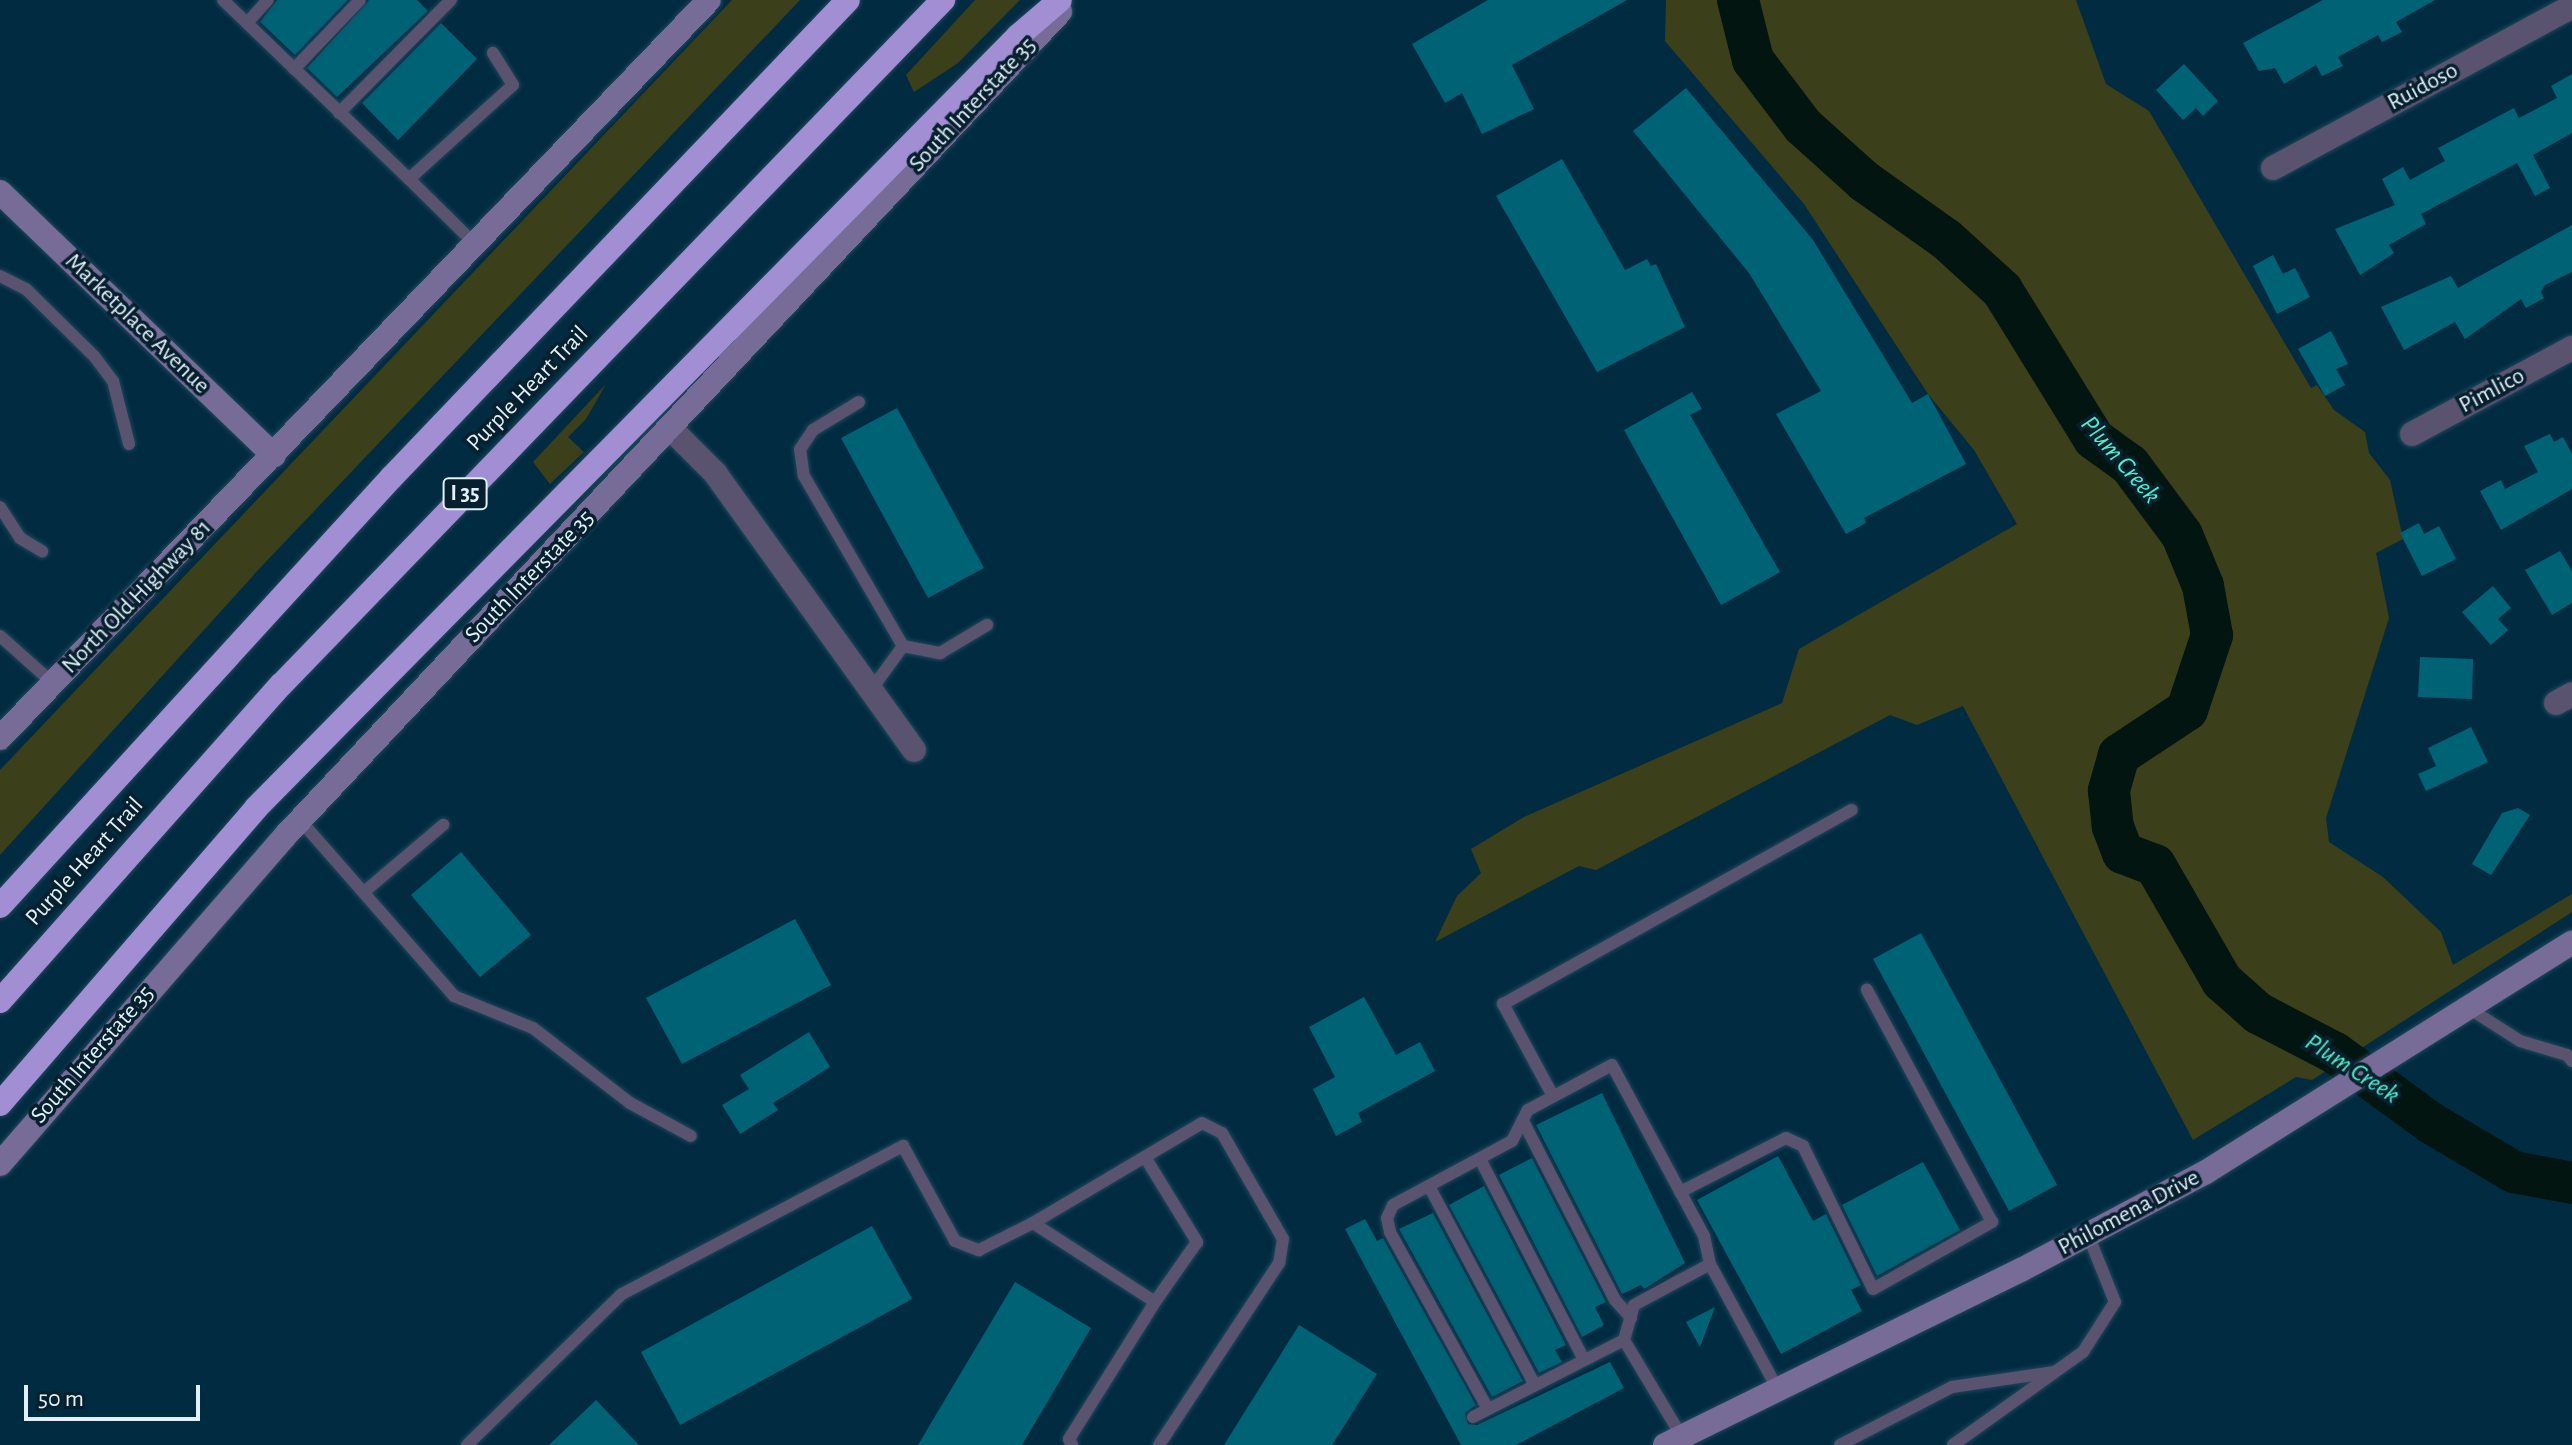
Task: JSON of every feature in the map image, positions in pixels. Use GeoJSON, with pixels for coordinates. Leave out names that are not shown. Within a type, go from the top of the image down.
{"type":"FeatureCollection","features":[{"type":"Feature","properties":{"kind":"highway","name":"Purple Heart Trail"},"geometry":{"type":"LineString","coordinates":[[0,906],[370,500],[848,0]]}},
{"type":"Feature","properties":{"kind":"highway","name":"Purple Heart Trail"},"geometry":{"type":"LineString","coordinates":[[0,1001],[281,685],[943,0]]}},
{"type":"Feature","properties":{"kind":"highway"},"geometry":{"type":"LineString","coordinates":[[0,1104],[256,808],[1018,36],[1060,0]]}},
{"type":"Feature","properties":{"kind":"main road"},"geometry":{"type":"LineString","coordinates":[[274,456],[709,0]]}},
{"type":"Feature","properties":{"kind":"main road","name":"South Interstate 35"},"geometry":{"type":"LineString","coordinates":[[0,1164],[300,820],[672,430],[1070,0]]}},
{"type":"Feature","properties":{"kind":"main road","name":"Marketplace Avenue"},"geometry":{"type":"LineString","coordinates":[[0,192],[274,456]]}},
{"type":"Feature","properties":{"kind":"main road","name":"North Old Highway 81"},"geometry":{"type":"LineString","coordinates":[[0,738],[274,456]]}},
{"type":"Feature","properties":{"kind":"main road","name":"Philomena Drive"},"geometry":{"type":"LineString","coordinates":[[1673,1441],[2088,1235],[2346,1088],[2572,942]]}},
{"type":"Feature","properties":{"kind":"street","name":"Ruidoso"},"geometry":{"type":"LineString","coordinates":[[2273,168],[2572,6]]}},
{"type":"Feature","properties":{"kind":"street","name":"Pimlico"},"geometry":{"type":"LineString","coordinates":[[2412,434],[2572,348]]}},
{"type":"Feature","properties":{"kind":"street"},"geometry":{"type":"LineString","coordinates":[[672,430],[715,473],[914,750]]}},
{"type":"Feature","properties":{"kind":"lane"},"geometry":{"type":"LineString","coordinates":[[223,0],[476,245]]}},
{"type":"Feature","properties":{"kind":"lane"},"geometry":{"type":"LineString","coordinates":[[247,23],[268,0]]}},
{"type":"Feature","properties":{"kind":"lane"},"geometry":{"type":"LineString","coordinates":[[294,69],[360,0]]}},
{"type":"Feature","properties":{"kind":"lane"},"geometry":{"type":"LineString","coordinates":[[339,113],[451,0]]}},
{"type":"Feature","properties":{"kind":"lane"},"geometry":{"type":"LineString","coordinates":[[409,179],[513,85],[493,53]]}},
{"type":"Feature","properties":{"kind":"lane"},"geometry":{"type":"LineString","coordinates":[[0,276],[26,289],[94,356],[113,381],[129,444]]}},
{"type":"Feature","properties":{"kind":"lane"},"geometry":{"type":"LineString","coordinates":[[859,402],[813,430],[800,449],[804,476],[903,646],[940,653],[987,625]]}},
{"type":"Feature","properties":{"kind":"lane"},"geometry":{"type":"LineString","coordinates":[[0,507],[20,538],[42,551]]}},
{"type":"Feature","properties":{"kind":"lane"},"geometry":{"type":"LineString","coordinates":[[0,636],[53,683]]}},
{"type":"Feature","properties":{"kind":"lane"},"geometry":{"type":"LineString","coordinates":[[871,690],[903,646]]}},
{"type":"Feature","properties":{"kind":"lane"},"geometry":{"type":"LineString","coordinates":[[1553,1096],[1503,1004],[1852,810]]}},
{"type":"Feature","properties":{"kind":"lane"},"geometry":{"type":"LineString","coordinates":[[300,820],[454,996],[533,1028],[630,1103],[691,1136]]}},
{"type":"Feature","properties":{"kind":"lane"},"geometry":{"type":"LineString","coordinates":[[364,892],[443,825]]}},
{"type":"Feature","properties":{"kind":"lane"},"geometry":{"type":"LineString","coordinates":[[1680,1192],[1786,1138],[1803,1146],[1873,1289],[1992,1222],[1867,990]]}},
{"type":"Feature","properties":{"kind":"lane"},"geometry":{"type":"LineString","coordinates":[[2470,1009],[2520,1041],[2567,1055],[2572,1061]]}},
{"type":"Feature","properties":{"kind":"lane"},"geometry":{"type":"LineString","coordinates":[[1488,1409],[1390,1232],[1393,1205],[1512,1141],[1528,1110],[1612,1065],[1704,1236],[1710,1264],[1778,1390]]}},
{"type":"Feature","properties":{"kind":"lane"},"geometry":{"type":"LineString","coordinates":[[1523,1121],[1615,1300],[1631,1318]]}},
{"type":"Feature","properties":{"kind":"lane"},"geometry":{"type":"LineString","coordinates":[[467,1445],[622,1294],[903,1146],[955,1241],[979,1250],[1033,1223],[1202,1123],[1222,1133],[1283,1239],[1279,1263],[1159,1445]]}},
{"type":"Feature","properties":{"kind":"lane"},"geometry":{"type":"LineString","coordinates":[[1072,1445],[1069,1439],[1155,1302],[1197,1242],[1145,1157]]}},
{"type":"Feature","properties":{"kind":"lane"},"geometry":{"type":"LineString","coordinates":[[1480,1159],[1584,1360]]}},
{"type":"Feature","properties":{"kind":"lane"},"geometry":{"type":"LineString","coordinates":[[1429,1186],[1535,1385]]}},
{"type":"Feature","properties":{"kind":"lane"},"geometry":{"type":"LineString","coordinates":[[1033,1223],[1155,1302]]}},
{"type":"Feature","properties":{"kind":"lane"},"geometry":{"type":"LineString","coordinates":[[1953,1445],[2083,1352],[2115,1302],[2088,1235]]}},
{"type":"Feature","properties":{"kind":"lane"},"geometry":{"type":"LineString","coordinates":[[1673,1441],[1624,1340],[1634,1305],[1710,1264]]}},
{"type":"Feature","properties":{"kind":"lane"},"geometry":{"type":"LineString","coordinates":[[1473,1417],[1624,1340]]}},
{"type":"Feature","properties":{"kind":"lane"},"geometry":{"type":"LineString","coordinates":[[1840,1445],[1952,1387],[2056,1371]]}},
{"type":"Feature","properties":{"kind":"green space"},"geometry":{"type":"Polygon","coordinates":[[[732,0],[800,0],[260,568],[0,855],[0,770],[732,0]]]}},
{"type":"Feature","properties":{"kind":"green space"},"geometry":{"type":"Polygon","coordinates":[[[975,0],[1020,0],[958,63],[914,92],[906,75],[975,0]]]}},
{"type":"Feature","properties":{"kind":"green space"},"geometry":{"type":"Polygon","coordinates":[[[1666,0],[2076,0],[2106,84],[2149,111],[2311,388],[2317,385],[2334,410],[2365,432],[2369,453],[2390,480],[2403,539],[2376,553],[2389,618],[2326,818],[2329,842],[2383,877],[2441,932],[2453,965],[2572,894],[2572,912],[2312,1080],[2296,1077],[2193,1140],[1963,706],[1917,725],[1890,715],[1596,870],[1579,866],[1435,942],[1457,896],[1481,873],[1471,849],[1524,817],[1782,703],[1799,649],[2017,524],[1974,450],[1928,394],[1804,204],[1665,41],[1666,0]]]}},
{"type":"Feature","properties":{"kind":"green space"},"geometry":{"type":"Polygon","coordinates":[[[606,384],[586,419],[568,437],[584,452],[550,484],[533,462],[606,384]]]}},
{"type":"Feature","properties":{"kind":"building"},"geometry":{"type":"Polygon","coordinates":[[[277,0],[348,0],[295,55],[260,22],[277,0]]]}},
{"type":"Feature","properties":{"kind":"building"},"geometry":{"type":"Polygon","coordinates":[[[369,0],[417,0],[428,11],[337,97],[307,68],[369,0]]]}},
{"type":"Feature","properties":{"kind":"building"},"geometry":{"type":"Polygon","coordinates":[[[1488,0],[1627,0],[1512,65],[1534,109],[1482,134],[1462,93],[1445,103],[1412,44],[1488,0]]]}},
{"type":"Feature","properties":{"kind":"building"},"geometry":{"type":"Polygon","coordinates":[[[2323,0],[2435,0],[2396,22],[2402,32],[2382,42],[2378,35],[2338,57],[2343,66],[2322,76],[2316,65],[2284,84],[2275,68],[2259,71],[2243,43],[2323,0]]]}},
{"type":"Feature","properties":{"kind":"building"},"geometry":{"type":"Polygon","coordinates":[[[441,23],[477,59],[398,140],[362,103],[441,23]]]}},
{"type":"Feature","properties":{"kind":"building"},"geometry":{"type":"Polygon","coordinates":[[[2184,64],[2218,101],[2203,116],[2196,108],[2183,120],[2156,90],[2184,64]]]}},
{"type":"Feature","properties":{"kind":"building"},"geometry":{"type":"Polygon","coordinates":[[[2572,74],[2572,133],[2533,155],[2550,188],[2535,196],[2517,163],[2421,214],[2426,224],[2389,245],[2394,253],[2360,275],[2335,229],[2395,205],[2382,179],[2403,167],[2410,180],[2445,161],[2438,148],[2514,108],[2519,118],[2557,98],[2551,86],[2572,74]]]}},
{"type":"Feature","properties":{"kind":"building"},"geometry":{"type":"Polygon","coordinates":[[[1686,88],[1813,240],[1912,403],[1928,394],[1966,464],[1864,518],[1866,523],[1846,534],[1776,414],[1821,391],[1749,273],[1633,131],[1686,88]]]}},
{"type":"Feature","properties":{"kind":"building"},"geometry":{"type":"Polygon","coordinates":[[[1562,159],[1625,270],[1647,259],[1651,266],[1656,264],[1685,327],[1597,372],[1496,196],[1562,159]]]}},
{"type":"Feature","properties":{"kind":"building"},"geometry":{"type":"Polygon","coordinates":[[[2572,225],[2572,272],[2545,285],[2541,292],[2544,298],[2526,308],[2521,299],[2465,339],[2455,322],[2404,350],[2381,307],[2451,276],[2458,288],[2572,225]]]}},
{"type":"Feature","properties":{"kind":"building"},"geometry":{"type":"Polygon","coordinates":[[[2273,255],[2283,274],[2295,268],[2310,297],[2277,314],[2253,266],[2273,255]]]}},
{"type":"Feature","properties":{"kind":"building"},"geometry":{"type":"Polygon","coordinates":[[[2331,331],[2348,364],[2336,369],[2345,385],[2325,396],[2298,349],[2331,331]]]}},
{"type":"Feature","properties":{"kind":"building"},"geometry":{"type":"Polygon","coordinates":[[[1692,392],[1702,409],[1690,415],[1780,572],[1721,605],[1624,430],[1692,392]]]}},
{"type":"Feature","properties":{"kind":"building"},"geometry":{"type":"Polygon","coordinates":[[[897,408],[984,568],[928,598],[841,438],[897,408]]]}},
{"type":"Feature","properties":{"kind":"building"},"geometry":{"type":"Polygon","coordinates":[[[2550,434],[2554,442],[2563,437],[2572,454],[2572,489],[2501,530],[2480,491],[2501,480],[2505,489],[2538,472],[2524,446],[2550,434]]]}},
{"type":"Feature","properties":{"kind":"building"},"geometry":{"type":"Polygon","coordinates":[[[2419,523],[2424,534],[2439,526],[2456,559],[2422,576],[2400,533],[2419,523]]]}},
{"type":"Feature","properties":{"kind":"building"},"geometry":{"type":"Polygon","coordinates":[[[2560,551],[2572,571],[2572,603],[2552,615],[2525,570],[2560,551]]]}},
{"type":"Feature","properties":{"kind":"building"},"geometry":{"type":"Polygon","coordinates":[[[2493,586],[2511,608],[2498,619],[2508,630],[2491,645],[2462,612],[2493,586]]]}},
{"type":"Feature","properties":{"kind":"building"},"geometry":{"type":"Polygon","coordinates":[[[2420,657],[2473,659],[2472,699],[2418,697],[2420,657]]]}},
{"type":"Feature","properties":{"kind":"building"},"geometry":{"type":"Polygon","coordinates":[[[2471,727],[2488,762],[2426,791],[2418,774],[2436,766],[2428,748],[2471,727]]]}},
{"type":"Feature","properties":{"kind":"building"},"geometry":{"type":"Polygon","coordinates":[[[2518,808],[2530,815],[2491,875],[2472,864],[2502,813],[2518,808]]]}},
{"type":"Feature","properties":{"kind":"building"},"geometry":{"type":"Polygon","coordinates":[[[461,852],[531,935],[480,977],[411,895],[461,852]]]}},
{"type":"Feature","properties":{"kind":"building"},"geometry":{"type":"Polygon","coordinates":[[[795,919],[831,985],[682,1064],[646,998],[795,919]]]}},
{"type":"Feature","properties":{"kind":"building"},"geometry":{"type":"Polygon","coordinates":[[[1921,933],[2057,1185],[2009,1211],[1873,959],[1921,933]]]}},
{"type":"Feature","properties":{"kind":"building"},"geometry":{"type":"Polygon","coordinates":[[[1364,997],[1396,1055],[1420,1042],[1435,1071],[1358,1113],[1362,1122],[1336,1136],[1313,1089],[1335,1077],[1309,1027],[1364,997]]]}},
{"type":"Feature","properties":{"kind":"building"},"geometry":{"type":"Polygon","coordinates":[[[809,1032],[830,1067],[773,1103],[778,1110],[740,1134],[722,1105],[749,1089],[740,1075],[809,1032]]]}},
{"type":"Feature","properties":{"kind":"building"},"geometry":{"type":"Polygon","coordinates":[[[1602,1093],[1685,1263],[1644,1289],[1641,1285],[1622,1294],[1536,1125],[1602,1093]]]}},
{"type":"Feature","properties":{"kind":"building"},"geometry":{"type":"Polygon","coordinates":[[[1778,1156],[1813,1221],[1826,1214],[1861,1285],[1851,1290],[1862,1311],[1781,1354],[1697,1200],[1778,1156]]]}},
{"type":"Feature","properties":{"kind":"building"},"geometry":{"type":"Polygon","coordinates":[[[1532,1158],[1606,1302],[1595,1307],[1604,1325],[1582,1337],[1499,1175],[1532,1158]]]}},
{"type":"Feature","properties":{"kind":"building"},"geometry":{"type":"Polygon","coordinates":[[[1923,1162],[1960,1230],[1877,1276],[1842,1205],[1923,1162]]]}},
{"type":"Feature","properties":{"kind":"building"},"geometry":{"type":"Polygon","coordinates":[[[1484,1186],[1566,1345],[1555,1350],[1562,1362],[1539,1373],[1449,1205],[1484,1186]]]}},
{"type":"Feature","properties":{"kind":"building"},"geometry":{"type":"Polygon","coordinates":[[[1433,1213],[1523,1381],[1492,1397],[1399,1229],[1433,1213]]]}},
{"type":"Feature","properties":{"kind":"building"},"geometry":{"type":"Polygon","coordinates":[[[1365,1219],[1377,1241],[1383,1238],[1476,1405],[1465,1413],[1468,1424],[1477,1425],[1610,1362],[1624,1388],[1516,1445],[1461,1445],[1345,1229],[1365,1219]]]}},
{"type":"Feature","properties":{"kind":"building"},"geometry":{"type":"Polygon","coordinates":[[[872,1226],[912,1299],[680,1425],[641,1352],[872,1226]]]}},
{"type":"Feature","properties":{"kind":"building"},"geometry":{"type":"Polygon","coordinates":[[[1015,1282],[1091,1328],[1022,1445],[918,1445],[1015,1282]]]}},
{"type":"Feature","properties":{"kind":"building"},"geometry":{"type":"Polygon","coordinates":[[[1715,1307],[1700,1347],[1686,1322],[1715,1307]]]}},
{"type":"Feature","properties":{"kind":"building"},"geometry":{"type":"Polygon","coordinates":[[[1299,1325],[1377,1374],[1332,1445],[1224,1445],[1299,1325]]]}},
{"type":"Feature","properties":{"kind":"building"},"geometry":{"type":"Polygon","coordinates":[[[596,1400],[639,1445],[549,1445],[596,1400]]]}},
{"type":"Feature","properties":{"kind":"waterway","name":"Plum Creek"},"geometry":{"type":"LineString","coordinates":[[1738,0],[1753,60],[1803,126],[1864,181],[1946,239],[2002,290],[2094,439],[2130,465],[2182,535],[2203,586],[2212,635],[2187,710],[2119,755],[2109,791],[2113,827],[2123,853],[2155,865],[2222,981],[2258,1013],[2335,1053],[2431,1123],[2514,1172],[2572,1183]]}}]}
